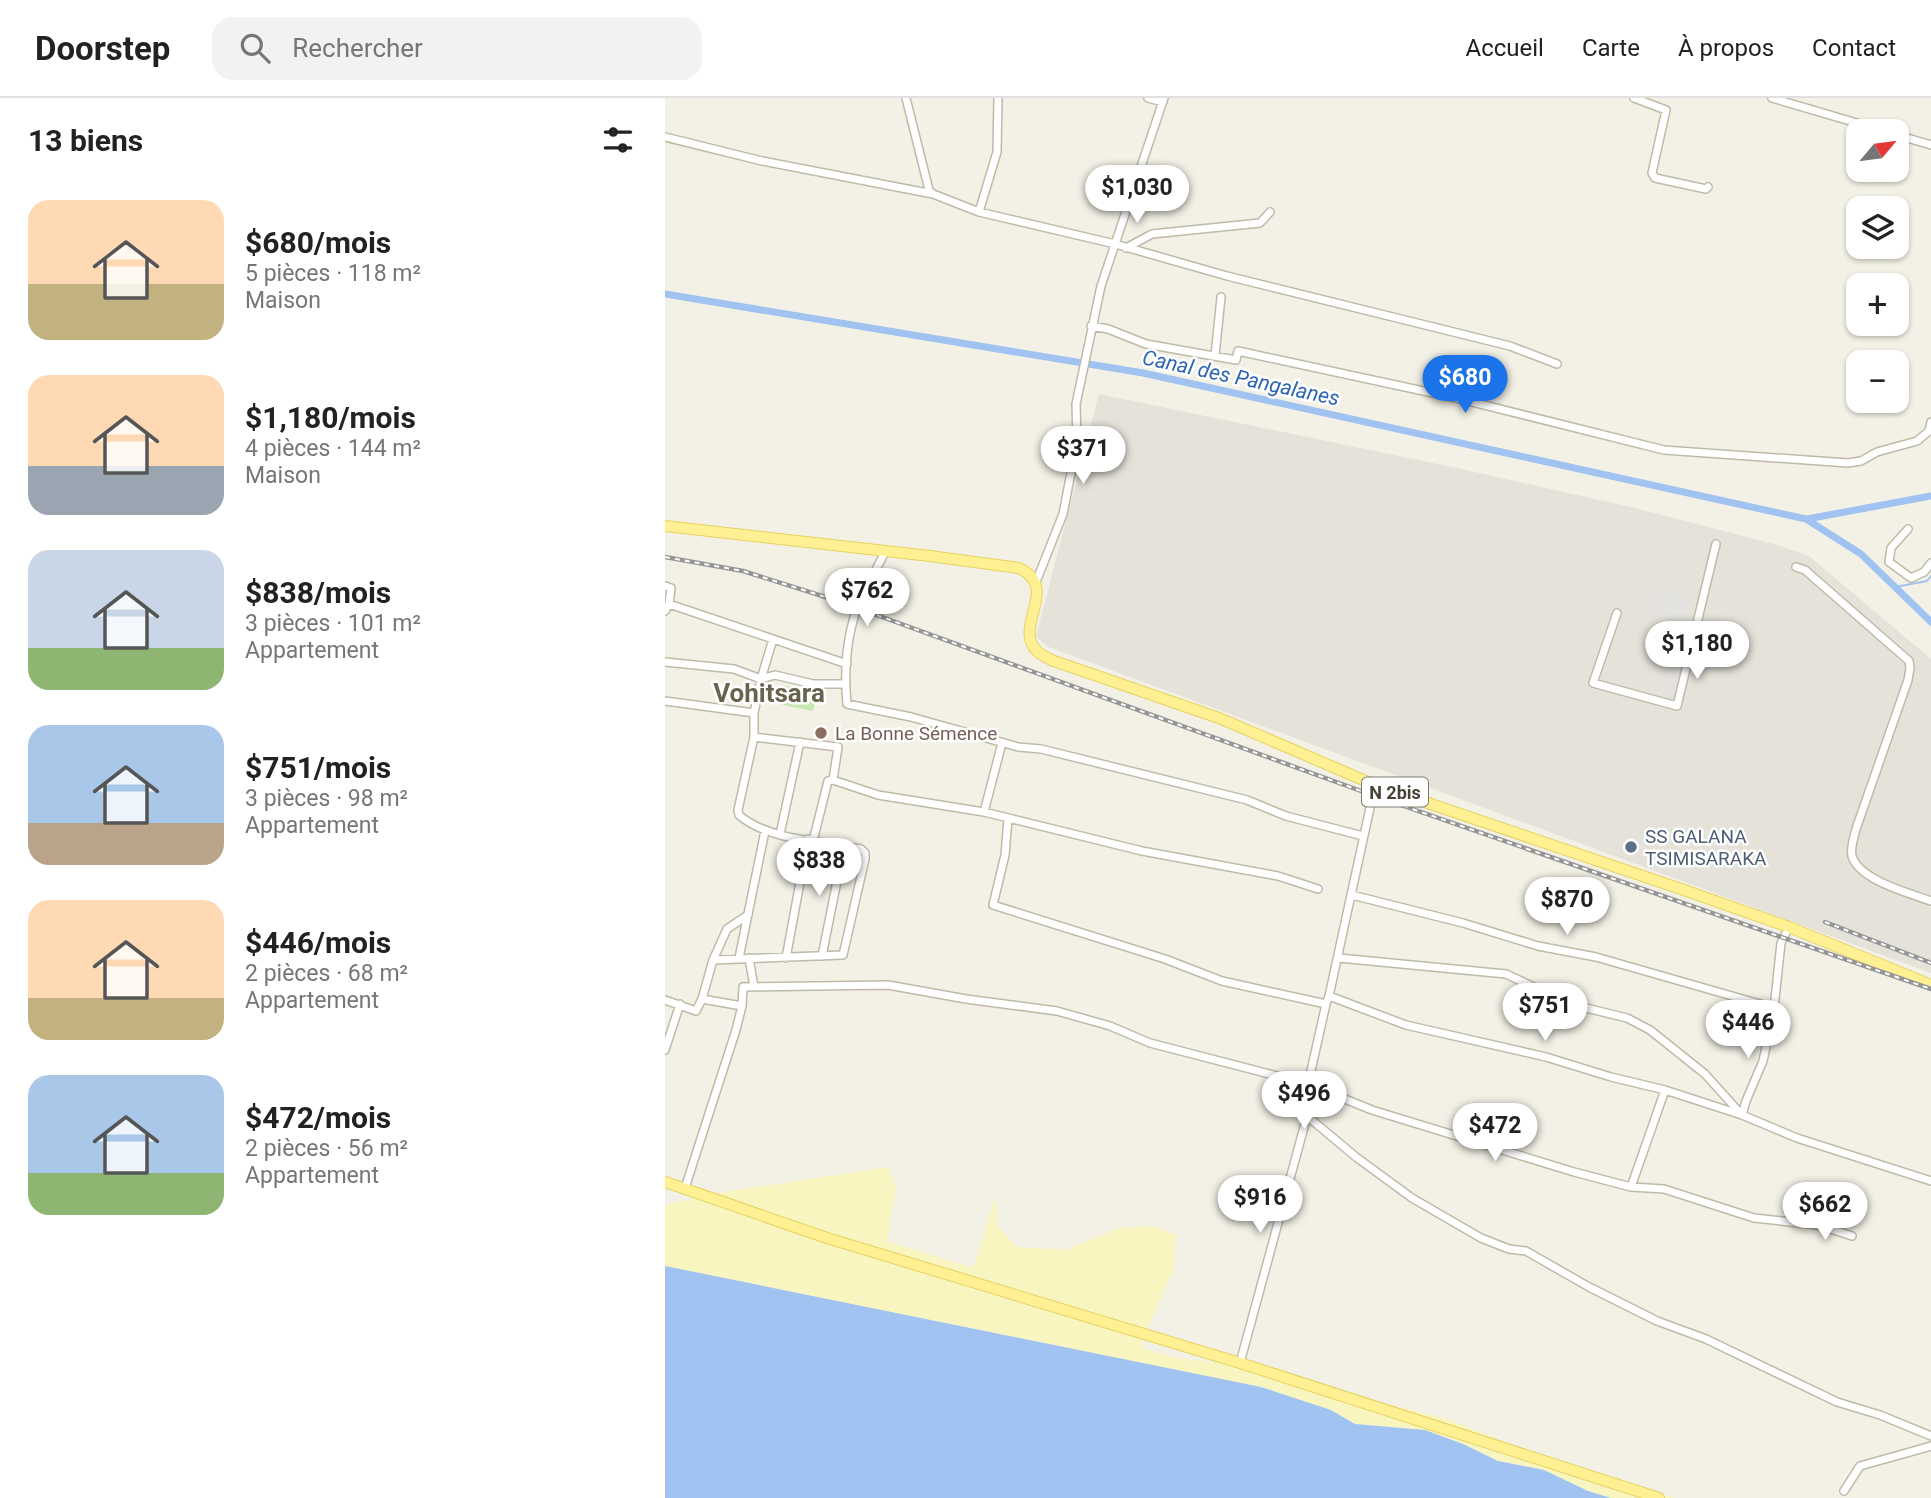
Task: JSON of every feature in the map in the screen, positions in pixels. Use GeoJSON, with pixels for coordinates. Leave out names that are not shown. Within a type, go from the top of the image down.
{"type":"FeatureCollection","features":[{"type":"Feature","properties":{"kind":"main road"},"geometry":{"type":"LineString","coordinates":[[665,526],[1019,568],[1029,573],[1036,582]]}},
{"type":"Feature","properties":{"kind":"main road","name":"N 2bis"},"geometry":{"type":"LineString","coordinates":[[1036,582],[1037,594],[1029,631],[1031,642],[1036,651],[1051,660],[1219,718],[1375,785],[1789,927],[1931,985]]}},
{"type":"Feature","properties":{"kind":"main road"},"geometry":{"type":"LineString","coordinates":[[665,1182],[827,1238],[1240,1363],[1659,1498]]}},
{"type":"Feature","properties":{"kind":"street"},"geometry":{"type":"LineString","coordinates":[[906,98],[929,190],[933,194]]}},
{"type":"Feature","properties":{"kind":"street"},"geometry":{"type":"LineString","coordinates":[[979,212],[997,152],[997,98]]}},
{"type":"Feature","properties":{"kind":"street"},"geometry":{"type":"LineString","coordinates":[[1036,582],[1063,514],[1077,442],[1076,404],[1101,286],[1163,100],[1148,98]]}},
{"type":"Feature","properties":{"kind":"street"},"geometry":{"type":"LineString","coordinates":[[1634,98],[1666,110],[1652,173],[1655,178],[1706,189],[1708,187]]}},
{"type":"Feature","properties":{"kind":"street"},"geometry":{"type":"LineString","coordinates":[[1772,98],[1846,120]]}},
{"type":"Feature","properties":{"kind":"street"},"geometry":{"type":"LineString","coordinates":[[665,137],[762,160],[933,194],[979,212],[1115,244],[1227,276],[1510,346],[1557,364]]}},
{"type":"Feature","properties":{"kind":"street"},"geometry":{"type":"LineString","coordinates":[[1909,139],[1931,145]]}},
{"type":"Feature","properties":{"kind":"street"},"geometry":{"type":"LineString","coordinates":[[1126,248],[1152,234],[1260,223],[1270,212]]}},
{"type":"Feature","properties":{"kind":"street"},"geometry":{"type":"LineString","coordinates":[[1215,356],[1221,297]]}},
{"type":"Feature","properties":{"kind":"street"},"geometry":{"type":"LineString","coordinates":[[1091,326],[1108,329],[1146,344],[1236,360],[1238,351],[1456,398],[1664,450],[1848,463],[1917,441],[1929,431],[1931,422]]}},
{"type":"Feature","properties":{"kind":"street"},"geometry":{"type":"LineString","coordinates":[[1908,529],[1891,548],[1889,562],[1911,578],[1924,572],[1931,563]]}},
{"type":"Feature","properties":{"kind":"street"},"geometry":{"type":"LineString","coordinates":[[1617,612],[1594,683],[1677,706],[1716,544]]}},
{"type":"Feature","properties":{"kind":"street"},"geometry":{"type":"LineString","coordinates":[[885,552],[857,608],[847,664],[847,704],[911,717],[1002,743],[1041,749],[1247,800],[1286,816],[1363,836]]}},
{"type":"Feature","properties":{"kind":"street"},"geometry":{"type":"LineString","coordinates":[[1796,567],[1805,570],[1909,662],[1908,680],[1851,845],[1852,854],[1863,872],[1931,901]]}},
{"type":"Feature","properties":{"kind":"street"},"geometry":{"type":"LineString","coordinates":[[665,586],[671,588],[667,608],[847,664]]}},
{"type":"Feature","properties":{"kind":"street"},"geometry":{"type":"LineString","coordinates":[[713,960],[843,955],[865,859],[865,853],[861,849],[765,831],[739,815],[754,737],[754,713],[773,639]]}},
{"type":"Feature","properties":{"kind":"street"},"geometry":{"type":"LineString","coordinates":[[665,662],[734,669],[761,678],[775,676],[813,684],[845,684]]}},
{"type":"Feature","properties":{"kind":"street"},"geometry":{"type":"LineString","coordinates":[[665,701],[754,713]]}},
{"type":"Feature","properties":{"kind":"street"},"geometry":{"type":"LineString","coordinates":[[754,737],[838,747],[834,780]]}},
{"type":"Feature","properties":{"kind":"street"},"geometry":{"type":"LineString","coordinates":[[780,834],[800,742]]}},
{"type":"Feature","properties":{"kind":"street"},"geometry":{"type":"LineString","coordinates":[[984,812],[1002,743]]}},
{"type":"Feature","properties":{"kind":"street"},"geometry":{"type":"LineString","coordinates":[[786,958],[811,840],[828,781],[834,780],[878,795],[984,812],[1142,851],[1278,876],[1318,889]]}},
{"type":"Feature","properties":{"kind":"street"},"geometry":{"type":"LineString","coordinates":[[1240,1363],[1307,1116],[1308,1084],[1339,958],[1375,785]]}},
{"type":"Feature","properties":{"kind":"street"},"geometry":{"type":"LineString","coordinates":[[1008,819],[1005,855],[993,905],[1165,959],[1222,981],[1328,1000],[1406,1025],[1546,1057],[1665,1090],[1742,1115],[1797,1138],[1931,1181]]}},
{"type":"Feature","properties":{"kind":"street"},"geometry":{"type":"LineString","coordinates":[[739,958],[765,831]]}},
{"type":"Feature","properties":{"kind":"street"},"geometry":{"type":"LineString","coordinates":[[822,956],[844,846]]}},
{"type":"Feature","properties":{"kind":"street"},"geometry":{"type":"LineString","coordinates":[[1352,895],[1463,923],[1538,946],[1596,957],[1774,1008]]}},
{"type":"Feature","properties":{"kind":"street"},"geometry":{"type":"LineString","coordinates":[[665,1000],[696,1011],[713,960],[727,929],[748,915]]}},
{"type":"Feature","properties":{"kind":"street"},"geometry":{"type":"LineString","coordinates":[[1742,1115],[1745,1101],[1763,1061],[1774,1008],[1781,943],[1789,927]]}},
{"type":"Feature","properties":{"kind":"street"},"geometry":{"type":"LineString","coordinates":[[749,958],[754,987]]}},
{"type":"Feature","properties":{"kind":"street"},"geometry":{"type":"LineString","coordinates":[[1339,958],[1506,974],[1570,1004],[1627,1018],[1650,1030],[1705,1073],[1742,1115]]}},
{"type":"Feature","properties":{"kind":"street"},"geometry":{"type":"LineString","coordinates":[[685,1188],[736,1030],[743,987],[888,985],[1057,1011],[1110,1026],[1150,1043],[1308,1084],[1372,1110],[1630,1187],[1664,1189],[1754,1218],[1818,1225],[1852,1236]]}},
{"type":"Feature","properties":{"kind":"street"},"geometry":{"type":"LineString","coordinates":[[702,999],[742,1006]]}},
{"type":"Feature","properties":{"kind":"street"},"geometry":{"type":"LineString","coordinates":[[665,1050],[667,1035],[680,1004]]}},
{"type":"Feature","properties":{"kind":"street"},"geometry":{"type":"LineString","coordinates":[[1630,1187],[1665,1090]]}},
{"type":"Feature","properties":{"kind":"street"},"geometry":{"type":"LineString","coordinates":[[1307,1116],[1356,1157],[1412,1198],[1481,1238],[1509,1249],[1526,1251],[1657,1321],[1706,1339],[1837,1402],[1880,1415],[1931,1436]]}},
{"type":"Feature","properties":{"kind":"street"},"geometry":{"type":"LineString","coordinates":[[1844,1491],[1860,1466],[1931,1446]]}},
{"type":"Feature","properties":{"kind":"shaded area"},"geometry":{"type":"Polygon","coordinates":[[[1099,394],[1635,508],[1774,544],[1809,556],[1931,659],[1931,973],[1046,646],[1036,636],[1099,394]]]}},
{"type":"Feature","properties":{"kind":"shaded area"},"geometry":{"type":"Polygon","coordinates":[[[1653,585],[1692,595],[1686,624],[1648,614],[1653,585]]]}},
{"type":"Feature","properties":{"kind":"shaded area"},"geometry":{"type":"Polygon","coordinates":[[[1671,646],[1690,652],[1679,699],[1661,693],[1671,646]]]}},
{"type":"Feature","properties":{"kind":"green space"},"geometry":{"type":"Polygon","coordinates":[[[782,685],[817,692],[813,711],[778,704],[782,685]]]}},
{"type":"Feature","properties":{"kind":"sand"},"geometry":{"type":"Polygon","coordinates":[[[889,1167],[896,1188],[887,1241],[973,1268],[996,1196],[997,1226],[1017,1247],[1066,1250],[1119,1228],[1152,1226],[1176,1235],[1174,1269],[1143,1338],[1143,1348],[1176,1358],[1269,1369],[1313,1380],[1359,1398],[1446,1418],[1561,1465],[1675,1498],[1611,1498],[1588,1491],[1544,1470],[1498,1461],[1425,1430],[1355,1424],[1331,1410],[1261,1387],[665,1266],[665,1205],[730,1191],[889,1167]]]}},
{"type":"Feature","properties":{"kind":"water"},"geometry":{"type":"Polygon","coordinates":[[[665,1266],[1261,1387],[1331,1410],[1355,1424],[1425,1430],[1498,1461],[1544,1470],[1588,1491],[1611,1498],[665,1498],[665,1266]]]}},
{"type":"Feature","properties":{"kind":"waterway","name":"Canal des Pangalanes"},"geometry":{"type":"LineString","coordinates":[[665,294],[1143,373],[1806,519],[1861,554],[1931,622]]}},
{"type":"Feature","properties":{"kind":"waterway","name":"Canal des Pangalanes"},"geometry":{"type":"LineString","coordinates":[[1807,519],[1931,496]]}},
{"type":"Feature","properties":{"kind":"waterway"},"geometry":{"type":"LineString","coordinates":[[1895,587],[1927,581],[1931,576]]}},
{"type":"Feature","properties":{"kind":"railway"},"geometry":{"type":"LineString","coordinates":[[665,557],[743,571],[838,601],[1372,795],[1931,989]]}},
{"type":"Feature","properties":{"kind":"railway"},"geometry":{"type":"LineString","coordinates":[[1825,922],[1931,963]]}},
{"type":"Feature","properties":{"kind":"place","name":"La Bonne Sémence"},"geometry":{"type":"Point","coordinates":[821,733]}},
{"type":"Feature","properties":{"kind":"place","name":"SS GALANA TSIMISARAKA"},"geometry":{"type":"Point","coordinates":[1631,847]}},
{"type":"Feature","properties":{"kind":"district","name":"Vohitsara"},"geometry":{"type":"Point","coordinates":[769,693]}}]}
